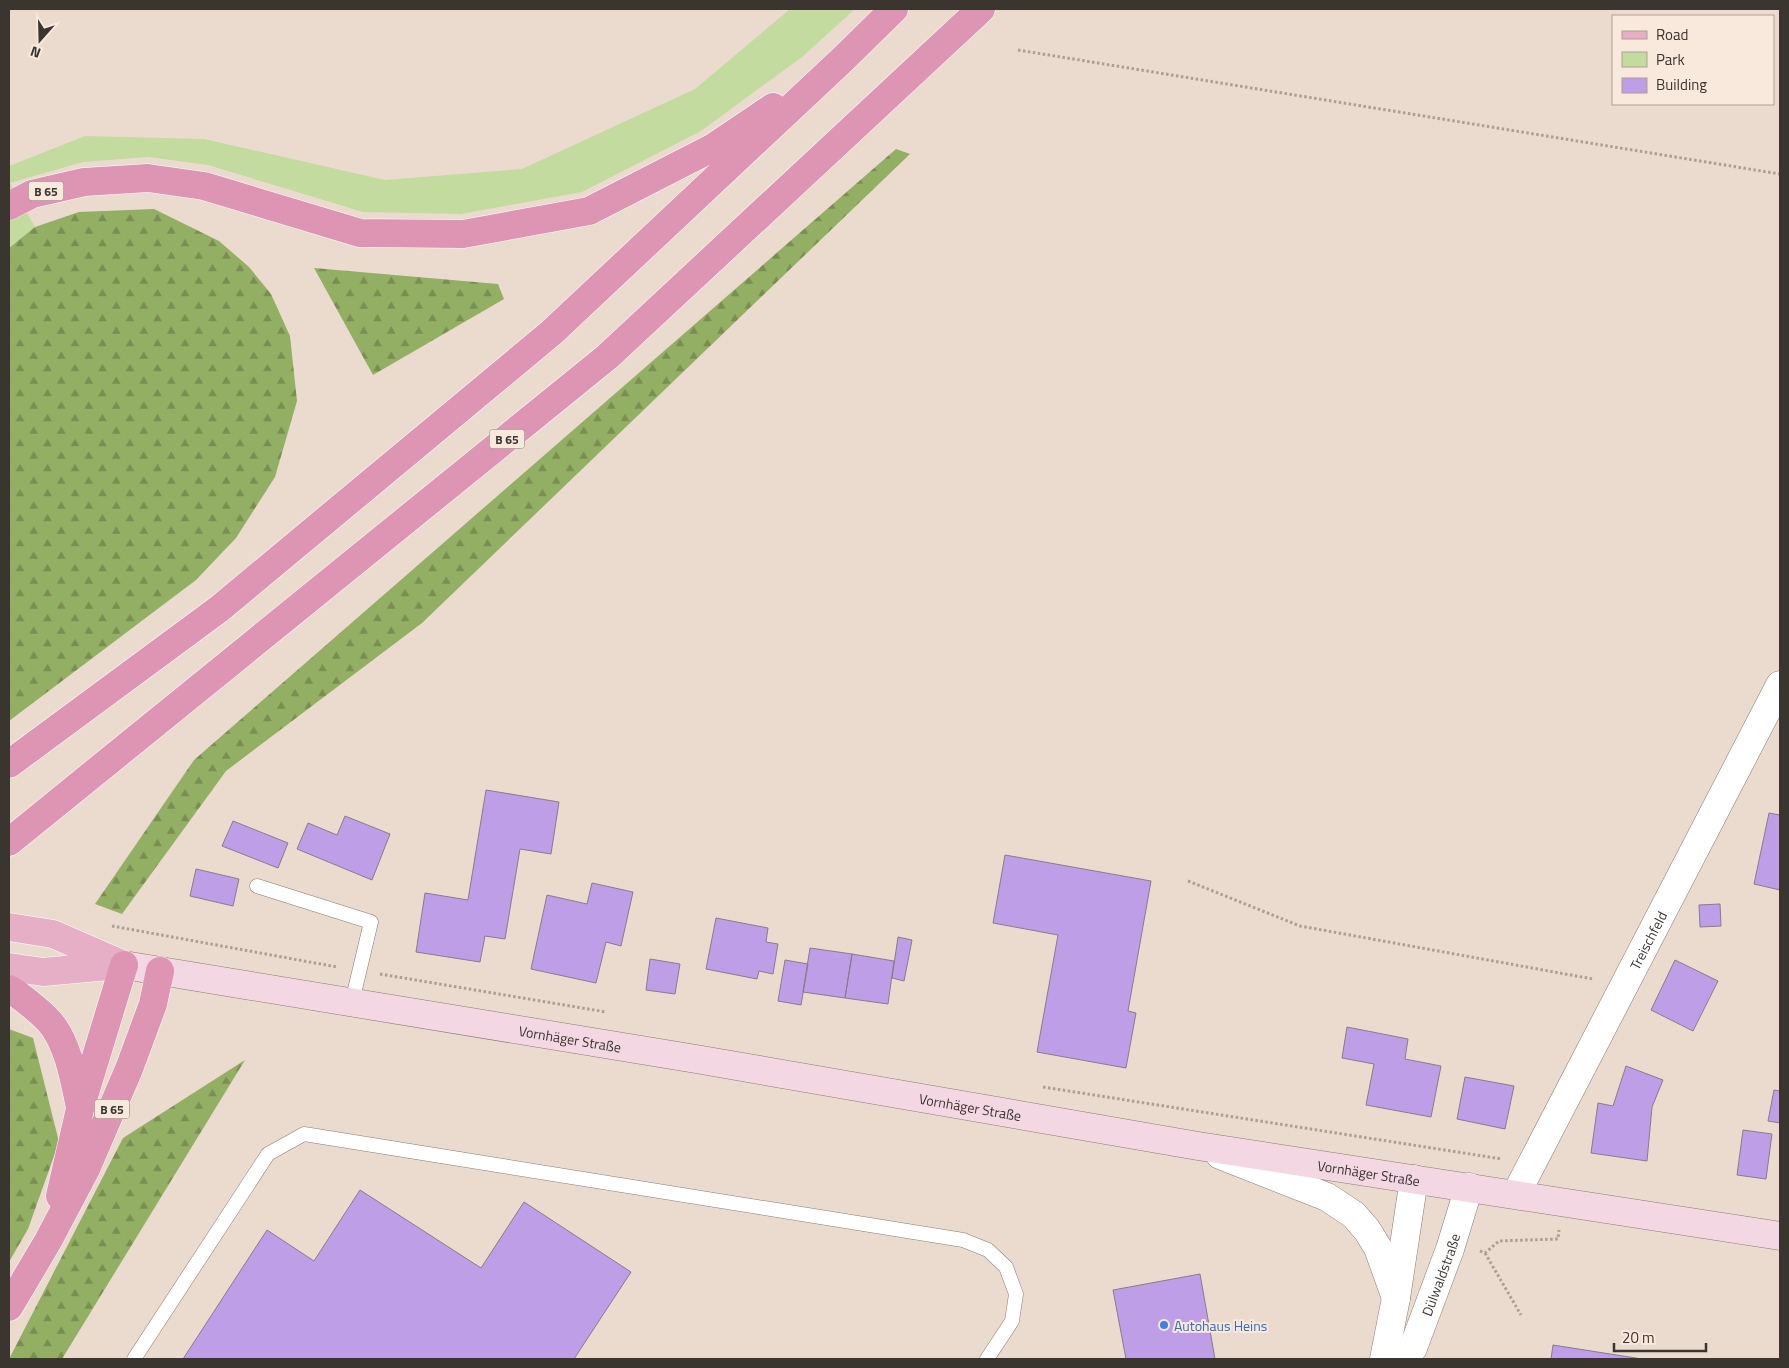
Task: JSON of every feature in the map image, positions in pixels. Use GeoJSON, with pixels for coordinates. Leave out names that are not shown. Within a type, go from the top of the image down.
{"type":"FeatureCollection","features":[{"type":"Feature","properties":{"kind":"highway","name":"B 65"},"geometry":{"type":"LineString","coordinates":[[9,764],[219,609],[551,333],[894,9]]}},
{"type":"Feature","properties":{"kind":"highway","name":"B 65"},"geometry":{"type":"LineString","coordinates":[[9,842],[607,357],[981,9]]}},
{"type":"Feature","properties":{"kind":"highway","name":"B 65"},"geometry":{"type":"LineString","coordinates":[[9,206],[32,194],[84,182],[148,178],[204,186],[360,233],[463,234],[589,211],[712,148],[842,60]]}},
{"type":"Feature","properties":{"kind":"highway","name":"B 65"},"geometry":{"type":"LineString","coordinates":[[48,1241],[80,1109],[124,965]]}},
{"type":"Feature","properties":{"kind":"highway","name":"B 65"},"geometry":{"type":"LineString","coordinates":[[9,1307],[48,1241],[86,1169],[129,1069],[153,1004],[160,971]]}},
{"type":"Feature","properties":{"kind":"highway","name":"B 65"},"geometry":{"type":"LineString","coordinates":[[9,989],[18,994],[53,1026],[69,1058],[80,1109]]}},
{"type":"Feature","properties":{"kind":"main road"},"geometry":{"type":"LineString","coordinates":[[9,927],[53,934],[124,965]]}},
{"type":"Feature","properties":{"kind":"main road"},"geometry":{"type":"LineString","coordinates":[[9,967],[44,972],[124,965]]}},
{"type":"Feature","properties":{"kind":"main road","name":"Vornhäger Straße"},"geometry":{"type":"LineString","coordinates":[[124,965],[696,1059],[1198,1146],[1780,1236]]}},
{"type":"Feature","properties":{"kind":"street","name":"Treischfeld"},"geometry":{"type":"LineString","coordinates":[[1516,1194],[1780,685]]}},
{"type":"Feature","properties":{"kind":"street"},"geometry":{"type":"LineString","coordinates":[[1198,1146],[1327,1198],[1354,1215],[1367,1230],[1378,1248],[1396,1298]]}},
{"type":"Feature","properties":{"kind":"street"},"geometry":{"type":"LineString","coordinates":[[1384,1359],[1396,1298],[1414,1179]]}},
{"type":"Feature","properties":{"kind":"street","name":"Dülwaldstraße"},"geometry":{"type":"LineString","coordinates":[[1405,1359],[1413,1348],[1453,1241],[1469,1187]]}},
{"type":"Feature","properties":{"kind":"lane"},"geometry":{"type":"LineString","coordinates":[[257,886],[371,922],[352,1002]]}},
{"type":"Feature","properties":{"kind":"lane"},"geometry":{"type":"LineString","coordinates":[[134,1359],[268,1154],[304,1134],[963,1240],[988,1250],[1006,1267],[1016,1294],[1012,1321],[988,1359]]}},
{"type":"Feature","properties":{"kind":"path"},"geometry":{"type":"LineString","coordinates":[[1018,50],[1780,174]]}},
{"type":"Feature","properties":{"kind":"path"},"geometry":{"type":"LineString","coordinates":[[1188,881],[1300,926],[1626,985]]}},
{"type":"Feature","properties":{"kind":"path"},"geometry":{"type":"LineString","coordinates":[[112,926],[360,971],[613,1013]]}},
{"type":"Feature","properties":{"kind":"path"},"geometry":{"type":"LineString","coordinates":[[1036,1086],[1532,1164]]}},
{"type":"Feature","properties":{"kind":"path"},"geometry":{"type":"LineString","coordinates":[[1485,1253],[1499,1241],[1558,1239],[1564,1202]]}},
{"type":"Feature","properties":{"kind":"path"},"geometry":{"type":"LineString","coordinates":[[1453,1241],[1485,1253],[1521,1316]]}},
{"type":"Feature","properties":{"kind":"green space"},"geometry":{"type":"Polygon","coordinates":[[[790,9],[855,9],[802,57],[701,131],[582,192],[461,214],[363,212],[208,165],[148,157],[83,162],[10,183],[35,227],[9,248],[9,166],[85,136],[204,139],[385,180],[522,169],[695,89],[790,9]]]}},
{"type":"Feature","properties":{"kind":"green space"},"geometry":{"type":"Polygon","coordinates":[[[896,149],[910,154],[422,623],[226,771],[122,914],[95,904],[194,760],[896,149]]]}},
{"type":"Feature","properties":{"kind":"green space"},"geometry":{"type":"Polygon","coordinates":[[[154,209],[219,241],[249,267],[271,294],[290,336],[297,401],[275,477],[236,538],[196,580],[9,721],[9,248],[35,227],[79,212],[154,209]]]}},
{"type":"Feature","properties":{"kind":"green space"},"geometry":{"type":"Polygon","coordinates":[[[314,268],[498,284],[504,299],[373,375],[314,268]]]}},
{"type":"Feature","properties":{"kind":"green space"},"geometry":{"type":"Polygon","coordinates":[[[9,1029],[33,1038],[59,1142],[28,1229],[9,1262],[9,1029]]]}},
{"type":"Feature","properties":{"kind":"green space"},"geometry":{"type":"Polygon","coordinates":[[[245,1060],[62,1359],[9,1359],[123,1138],[245,1060]]]}},
{"type":"Feature","properties":{"kind":"building"},"geometry":{"type":"Polygon","coordinates":[[[486,790],[559,802],[551,854],[520,849],[505,939],[485,936],[480,962],[416,952],[425,893],[468,900],[486,790]]]}},
{"type":"Feature","properties":{"kind":"building"},"geometry":{"type":"Polygon","coordinates":[[[1769,813],[1780,815],[1780,890],[1754,884],[1769,813]]]}},
{"type":"Feature","properties":{"kind":"building"},"geometry":{"type":"Polygon","coordinates":[[[345,816],[390,834],[372,880],[297,849],[308,823],[337,835],[345,816]]]}},
{"type":"Feature","properties":{"kind":"building"},"geometry":{"type":"Polygon","coordinates":[[[233,821],[288,843],[278,868],[222,846],[233,821]]]}},
{"type":"Feature","properties":{"kind":"building"},"geometry":{"type":"Polygon","coordinates":[[[1005,855],[1151,881],[1128,1011],[1136,1013],[1126,1068],[1037,1052],[1058,935],[993,923],[1005,855]]]}},
{"type":"Feature","properties":{"kind":"building"},"geometry":{"type":"Polygon","coordinates":[[[196,869],[239,879],[233,906],[190,896],[196,869]]]}},
{"type":"Feature","properties":{"kind":"building"},"geometry":{"type":"Polygon","coordinates":[[[592,883],[633,892],[621,946],[606,942],[596,983],[531,969],[547,895],[587,904],[592,883]]]}},
{"type":"Feature","properties":{"kind":"building"},"geometry":{"type":"Polygon","coordinates":[[[1720,904],[1721,926],[1700,927],[1699,905],[1720,904]]]}},
{"type":"Feature","properties":{"kind":"building"},"geometry":{"type":"Polygon","coordinates":[[[716,918],[768,928],[766,942],[778,944],[773,974],[759,971],[757,979],[706,969],[716,918]]]}},
{"type":"Feature","properties":{"kind":"building"},"geometry":{"type":"Polygon","coordinates":[[[898,937],[912,940],[904,981],[892,978],[898,937]]]}},
{"type":"Feature","properties":{"kind":"building"},"geometry":{"type":"Polygon","coordinates":[[[810,948],[852,954],[845,998],[803,992],[810,948]]]}},
{"type":"Feature","properties":{"kind":"building"},"geometry":{"type":"Polygon","coordinates":[[[852,954],[894,961],[888,1004],[845,998],[852,954]]]}},
{"type":"Feature","properties":{"kind":"building"},"geometry":{"type":"Polygon","coordinates":[[[650,959],[680,964],[675,994],[646,990],[650,959]]]}},
{"type":"Feature","properties":{"kind":"building"},"geometry":{"type":"Polygon","coordinates":[[[785,960],[808,964],[801,1005],[778,1001],[785,960]]]}},
{"type":"Feature","properties":{"kind":"building"},"geometry":{"type":"Polygon","coordinates":[[[1675,960],[1718,981],[1693,1031],[1651,1010],[1675,960]]]}},
{"type":"Feature","properties":{"kind":"building"},"geometry":{"type":"Polygon","coordinates":[[[1347,1027],[1408,1039],[1405,1059],[1441,1066],[1431,1117],[1366,1105],[1374,1064],[1342,1058],[1347,1027]]]}},
{"type":"Feature","properties":{"kind":"building"},"geometry":{"type":"Polygon","coordinates":[[[1626,1066],[1663,1080],[1652,1107],[1647,1161],[1591,1153],[1598,1103],[1613,1106],[1626,1066]]]}},
{"type":"Feature","properties":{"kind":"building"},"geometry":{"type":"Polygon","coordinates":[[[1465,1077],[1514,1086],[1505,1129],[1457,1119],[1465,1077]]]}},
{"type":"Feature","properties":{"kind":"building"},"geometry":{"type":"Polygon","coordinates":[[[1774,1090],[1780,1091],[1780,1123],[1768,1121],[1774,1090]]]}},
{"type":"Feature","properties":{"kind":"building"},"geometry":{"type":"Polygon","coordinates":[[[1743,1130],[1772,1134],[1766,1179],[1737,1175],[1743,1130]]]}},
{"type":"Feature","properties":{"kind":"building"},"geometry":{"type":"Polygon","coordinates":[[[360,1190],[481,1268],[524,1202],[631,1272],[574,1359],[183,1359],[267,1230],[314,1261],[360,1190]]]}},
{"type":"Feature","properties":{"kind":"building","name":"Autohaus Heins"},"geometry":{"type":"Polygon","coordinates":[[[1200,1274],[1215,1359],[1126,1359],[1113,1290],[1200,1274]]]}},
{"type":"Feature","properties":{"kind":"building"},"geometry":{"type":"Polygon","coordinates":[[[1553,1345],[1642,1359],[1551,1359],[1553,1345]]]}},
{"type":"Feature","properties":{"kind":"place","name":"Autohaus Heins"},"geometry":{"type":"Point","coordinates":[1164,1325]}}]}
